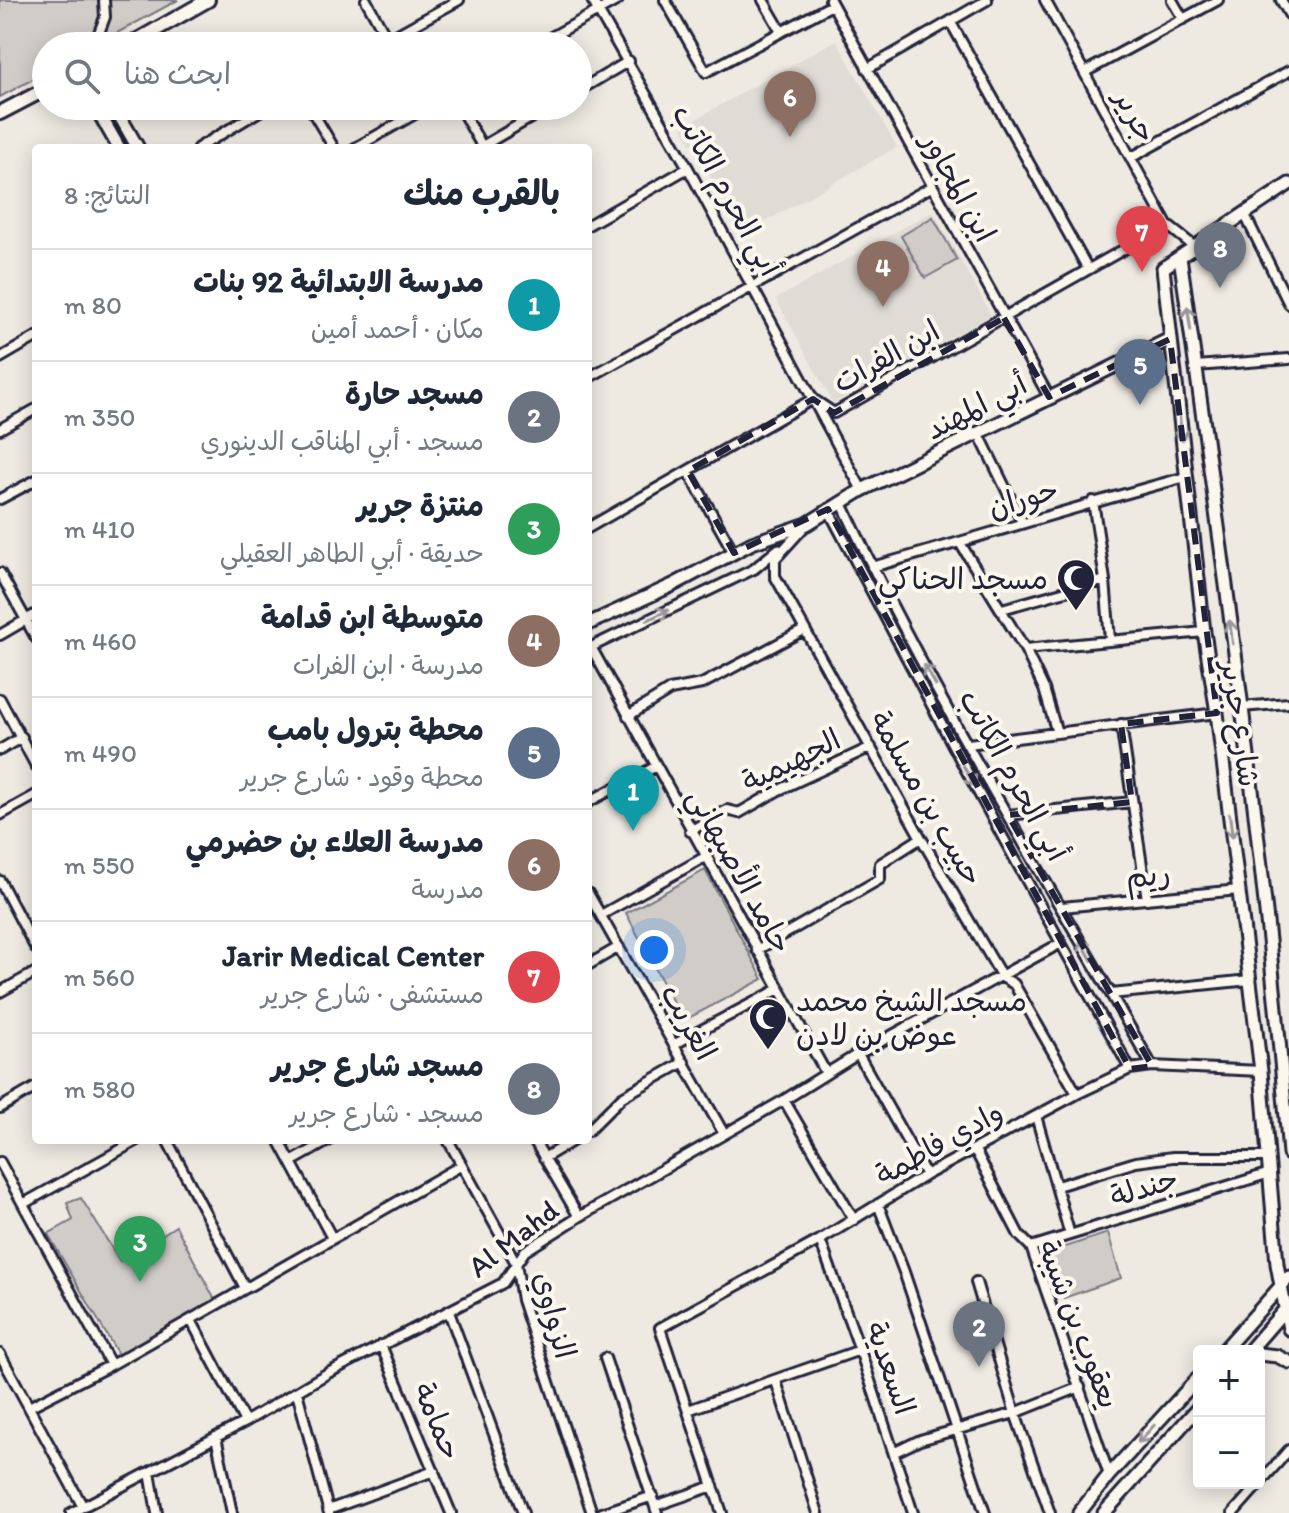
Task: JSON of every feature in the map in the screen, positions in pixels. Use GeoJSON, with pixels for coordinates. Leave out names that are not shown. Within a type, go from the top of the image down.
{"type":"FeatureCollection","features":[{"type":"Feature","properties":{"kind":"main road"},"geometry":{"type":"LineString","coordinates":[[152,32],[208,0]]}},
{"type":"Feature","properties":{"kind":"main road"},"geometry":{"type":"LineString","coordinates":[[0,113],[32,96]]}},
{"type":"Feature","properties":{"kind":"main road"},"geometry":{"type":"LineString","coordinates":[[104,120],[117,144]]}},
{"type":"Feature","properties":{"kind":"main road"},"geometry":{"type":"LineString","coordinates":[[122,120],[136,144]]}},
{"type":"Feature","properties":{"kind":"main road"},"geometry":{"type":"LineString","coordinates":[[1180,257],[1289,185]]}},
{"type":"Feature","properties":{"kind":"main road","name":"شارع جرير"},"geometry":{"type":"LineString","coordinates":[[1289,1154],[1282,1066],[1241,707],[1180,257],[1163,268],[1170,339],[1204,632],[1217,713],[1261,1071],[1276,1249],[1285,1282],[1289,1327]]}},
{"type":"Feature","properties":{"kind":"main road","name":"أبي المهند"},"geometry":{"type":"LineString","coordinates":[[592,622],[673,585],[752,543],[807,524],[862,490],[1170,339]]}},
{"type":"Feature","properties":{"kind":"main road"},"geometry":{"type":"LineString","coordinates":[[1276,1249],[1281,1264],[1289,1265]]}},
{"type":"Feature","properties":{"kind":"main road"},"geometry":{"type":"LineString","coordinates":[[1229,1345],[1285,1282]]}},
{"type":"Feature","properties":{"kind":"main road"},"geometry":{"type":"LineString","coordinates":[[1262,1309],[1275,1306],[1277,1315],[1274,1322]]}},
{"type":"Feature","properties":{"kind":"main road"},"geometry":{"type":"LineString","coordinates":[[1254,1345],[1287,1308]]}},
{"type":"Feature","properties":{"kind":"main road"},"geometry":{"type":"LineString","coordinates":[[1265,1355],[1289,1362]]}},
{"type":"Feature","properties":{"kind":"main road"},"geometry":{"type":"LineString","coordinates":[[1079,1513],[1109,1475],[1193,1384]]}},
{"type":"Feature","properties":{"kind":"main road"},"geometry":{"type":"LineString","coordinates":[[1104,1513],[1193,1414]]}},
{"type":"Feature","properties":{"kind":"street"},"geometry":{"type":"LineString","coordinates":[[99,32],[105,17],[104,0]]}},
{"type":"Feature","properties":{"kind":"street"},"geometry":{"type":"LineString","coordinates":[[366,0],[384,32]]}},
{"type":"Feature","properties":{"kind":"street"},"geometry":{"type":"LineString","coordinates":[[402,32],[459,0]]}},
{"type":"Feature","properties":{"kind":"street","name":"أبي الحرم الكاتب"},"geometry":{"type":"LineString","coordinates":[[592,0],[688,168],[862,490]]}},
{"type":"Feature","properties":{"kind":"street"},"geometry":{"type":"LineString","coordinates":[[560,32],[618,0]]}},
{"type":"Feature","properties":{"kind":"street"},"geometry":{"type":"LineString","coordinates":[[665,0],[706,72],[831,2]]}},
{"type":"Feature","properties":{"kind":"street"},"geometry":{"type":"LineString","coordinates":[[763,0],[781,31]]}},
{"type":"Feature","properties":{"kind":"street"},"geometry":{"type":"LineString","coordinates":[[867,69],[987,0]]}},
{"type":"Feature","properties":{"kind":"street","name":"جرير"},"geometry":{"type":"LineString","coordinates":[[1045,0],[1167,225],[1195,247]]}},
{"type":"Feature","properties":{"kind":"street"},"geometry":{"type":"LineString","coordinates":[[1172,0],[1183,19]]}},
{"type":"Feature","properties":{"kind":"street"},"geometry":{"type":"LineString","coordinates":[[1085,72],[1218,0]]}},
{"type":"Feature","properties":{"kind":"street"},"geometry":{"type":"LineString","coordinates":[[1281,0],[1289,14]]}},
{"type":"Feature","properties":{"kind":"street","name":"ابن المجاور"},"geometry":{"type":"LineString","coordinates":[[831,2],[1049,397]]}},
{"type":"Feature","properties":{"kind":"street"},"geometry":{"type":"LineString","coordinates":[[950,21],[1088,269]]}},
{"type":"Feature","properties":{"kind":"street"},"geometry":{"type":"LineString","coordinates":[[592,83],[629,61]]}},
{"type":"Feature","properties":{"kind":"street"},"geometry":{"type":"LineString","coordinates":[[1132,157],[1289,71]]}},
{"type":"Feature","properties":{"kind":"street"},"geometry":{"type":"LineString","coordinates":[[205,144],[245,120]]}},
{"type":"Feature","properties":{"kind":"street"},"geometry":{"type":"LineString","coordinates":[[317,120],[332,144]]}},
{"type":"Feature","properties":{"kind":"street"},"geometry":{"type":"LineString","coordinates":[[362,144],[404,120]]}},
{"type":"Feature","properties":{"kind":"street"},"geometry":{"type":"LineString","coordinates":[[467,120],[479,144]]}},
{"type":"Feature","properties":{"kind":"street"},"geometry":{"type":"LineString","coordinates":[[486,144],[527,120]]}},
{"type":"Feature","properties":{"kind":"street"},"geometry":{"type":"LineString","coordinates":[[592,223],[688,168]]}},
{"type":"Feature","properties":{"kind":"street"},"geometry":{"type":"LineString","coordinates":[[592,376],[931,187]]}},
{"type":"Feature","properties":{"kind":"street"},"geometry":{"type":"LineString","coordinates":[[1244,213],[1289,304]]}},
{"type":"Feature","properties":{"kind":"street","name":"ابن الفرات"},"geometry":{"type":"LineString","coordinates":[[592,526],[813,399],[834,413],[1167,225]]}},
{"type":"Feature","properties":{"kind":"street"},"geometry":{"type":"LineString","coordinates":[[0,358],[32,339]]}},
{"type":"Feature","properties":{"kind":"street"},"geometry":{"type":"LineString","coordinates":[[1196,366],[1289,359]]}},
{"type":"Feature","properties":{"kind":"street"},"geometry":{"type":"LineString","coordinates":[[0,429],[32,411]]}},
{"type":"Feature","properties":{"kind":"street"},"geometry":{"type":"LineString","coordinates":[[978,432],[1022,522]]}},
{"type":"Feature","properties":{"kind":"street"},"geometry":{"type":"LineString","coordinates":[[688,471],[734,553]]}},
{"type":"Feature","properties":{"kind":"street","name":"حوران"},"geometry":{"type":"LineString","coordinates":[[872,567],[1093,501],[1186,477]]}},
{"type":"Feature","properties":{"kind":"street"},"geometry":{"type":"LineString","coordinates":[[0,499],[32,482]]}},
{"type":"Feature","properties":{"kind":"street"},"geometry":{"type":"LineString","coordinates":[[1093,501],[1110,640]]}},
{"type":"Feature","properties":{"kind":"street","name":"أبي الحرم الكاتب"},"geometry":{"type":"LineString","coordinates":[[842,503],[872,567],[968,744],[1152,1066]]}},
{"type":"Feature","properties":{"kind":"street","name":"أبي الحرم الكاتب"},"geometry":{"type":"LineString","coordinates":[[828,509],[958,757],[1130,1069]]}},
{"type":"Feature","properties":{"kind":"street","name":"حبيب بن مسلمة"},"geometry":{"type":"LineString","coordinates":[[807,524],[775,559],[775,576],[1002,977],[1014,984],[1077,1094]]}},
{"type":"Feature","properties":{"kind":"street","name":"أبي المهند"},"geometry":{"type":"LineString","coordinates":[[592,647],[754,569],[807,524]]}},
{"type":"Feature","properties":{"kind":"street"},"geometry":{"type":"LineString","coordinates":[[960,543],[1025,649],[1044,689],[1057,733]]}},
{"type":"Feature","properties":{"kind":"street"},"geometry":{"type":"LineString","coordinates":[[0,573],[32,631]]}},
{"type":"Feature","properties":{"kind":"street"},"geometry":{"type":"LineString","coordinates":[[1002,609],[1105,580]]}},
{"type":"Feature","properties":{"kind":"street"},"geometry":{"type":"LineString","coordinates":[[0,635],[32,616]]}},
{"type":"Feature","properties":{"kind":"street"},"geometry":{"type":"LineString","coordinates":[[628,716],[670,690],[702,684],[804,630]]}},
{"type":"Feature","properties":{"kind":"street"},"geometry":{"type":"LineString","coordinates":[[1025,649],[1204,632]]}},
{"type":"Feature","properties":{"kind":"street","name":"حامد الأصبهاني"},"geometry":{"type":"LineString","coordinates":[[592,653],[826,1073]]}},
{"type":"Feature","properties":{"kind":"street"},"geometry":{"type":"LineString","coordinates":[[0,699],[32,758]]}},
{"type":"Feature","properties":{"kind":"street"},"geometry":{"type":"LineString","coordinates":[[1241,707],[1289,703]]}},
{"type":"Feature","properties":{"kind":"street"},"geometry":{"type":"LineString","coordinates":[[968,744],[1217,713]]}},
{"type":"Feature","properties":{"kind":"street"},"geometry":{"type":"LineString","coordinates":[[1121,724],[1147,899]]}},
{"type":"Feature","properties":{"kind":"street"},"geometry":{"type":"LineString","coordinates":[[0,750],[22,737]]}},
{"type":"Feature","properties":{"kind":"street","name":"الجهيمية"},"geometry":{"type":"LineString","coordinates":[[690,831],[727,810],[739,813],[777,791],[871,747]]}},
{"type":"Feature","properties":{"kind":"street"},"geometry":{"type":"LineString","coordinates":[[592,797],[608,794],[655,767]]}},
{"type":"Feature","properties":{"kind":"street"},"geometry":{"type":"LineString","coordinates":[[0,815],[32,797]]}},
{"type":"Feature","properties":{"kind":"street"},"geometry":{"type":"LineString","coordinates":[[1008,815],[1132,802]]}},
{"type":"Feature","properties":{"kind":"street"},"geometry":{"type":"LineString","coordinates":[[757,950],[880,879],[880,864],[921,838]]}},
{"type":"Feature","properties":{"kind":"street"},"geometry":{"type":"LineString","coordinates":[[601,915],[705,857]]}},
{"type":"Feature","properties":{"kind":"street"},"geometry":{"type":"LineString","coordinates":[[0,881],[32,941]]}},
{"type":"Feature","properties":{"kind":"street","name":"ريم"},"geometry":{"type":"LineString","coordinates":[[1062,907],[1239,890]]}},
{"type":"Feature","properties":{"kind":"street","name":"الغريب"},"geometry":{"type":"LineString","coordinates":[[592,900],[724,1134]]}},
{"type":"Feature","properties":{"kind":"street","name":"Al Mahd"},"geometry":{"type":"LineString","coordinates":[[71,1513],[245,1422],[328,1373],[503,1283],[525,1251],[579,1217],[858,1054],[1061,943]]}},
{"type":"Feature","properties":{"kind":"street"},"geometry":{"type":"LineString","coordinates":[[592,963],[619,947]]}},
{"type":"Feature","properties":{"kind":"street"},"geometry":{"type":"LineString","coordinates":[[0,992],[32,974]]}},
{"type":"Feature","properties":{"kind":"street"},"geometry":{"type":"LineString","coordinates":[[1111,994],[1250,980]]}},
{"type":"Feature","properties":{"kind":"street"},"geometry":{"type":"LineString","coordinates":[[675,1044],[779,989]]}},
{"type":"Feature","properties":{"kind":"street"},"geometry":{"type":"LineString","coordinates":[[858,1054],[926,1175]]}},
{"type":"Feature","properties":{"kind":"street"},"geometry":{"type":"LineString","coordinates":[[592,1129],[622,1097],[684,1062]]}},
{"type":"Feature","properties":{"kind":"street","name":"وادي فاطمة"},"geometry":{"type":"LineString","coordinates":[[688,1410],[660,1328],[820,1240],[926,1175],[1130,1069],[1152,1066],[1261,1071]]}},
{"type":"Feature","properties":{"kind":"street"},"geometry":{"type":"LineString","coordinates":[[1,1106],[32,1089]]}},
{"type":"Feature","properties":{"kind":"street"},"geometry":{"type":"LineString","coordinates":[[784,1100],[854,1220]]}},
{"type":"Feature","properties":{"kind":"street"},"geometry":{"type":"LineString","coordinates":[[1036,1116],[1070,1235]]}},
{"type":"Feature","properties":{"kind":"street"},"geometry":{"type":"LineString","coordinates":[[23,1204],[131,1144]]}},
{"type":"Feature","properties":{"kind":"street"},"geometry":{"type":"LineString","coordinates":[[169,1144],[245,1288]]}},
{"type":"Feature","properties":{"kind":"street"},"geometry":{"type":"LineString","coordinates":[[281,1144],[332,1238]]}},
{"type":"Feature","properties":{"kind":"street"},"geometry":{"type":"LineString","coordinates":[[291,1162],[323,1144]]}},
{"type":"Feature","properties":{"kind":"street","name":"الزواوي"},"geometry":{"type":"LineString","coordinates":[[450,1144],[516,1263],[526,1313],[592,1513]]}},
{"type":"Feature","properties":{"kind":"street"},"geometry":{"type":"LineString","coordinates":[[536,1144],[579,1217]]}},
{"type":"Feature","properties":{"kind":"street"},"geometry":{"type":"LineString","coordinates":[[544,1158],[567,1144]]}},
{"type":"Feature","properties":{"kind":"street","name":"يعقوب بن شيبة"},"geometry":{"type":"LineString","coordinates":[[975,1150],[1019,1235],[1031,1247],[1109,1475]]}},
{"type":"Feature","properties":{"kind":"street"},"geometry":{"type":"LineString","coordinates":[[1057,1186],[1136,1162],[1173,1157],[1268,1157]]}},
{"type":"Feature","properties":{"kind":"street"},"geometry":{"type":"LineString","coordinates":[[0,1162],[111,1365]]}},
{"type":"Feature","properties":{"kind":"street"},"geometry":{"type":"LineString","coordinates":[[29,1407],[111,1365],[462,1165]]}},
{"type":"Feature","properties":{"kind":"street","name":"جندلة"},"geometry":{"type":"LineString","coordinates":[[1031,1247],[1270,1173]]}},
{"type":"Feature","properties":{"kind":"street"},"geometry":{"type":"LineString","coordinates":[[878,1204],[985,1513]]}},
{"type":"Feature","properties":{"kind":"street","name":"السعدية"},"geometry":{"type":"LineString","coordinates":[[820,1240],[895,1452],[913,1513]]}},
{"type":"Feature","properties":{"kind":"street"},"geometry":{"type":"LineString","coordinates":[[976,1282],[1015,1413],[1050,1513]]}},
{"type":"Feature","properties":{"kind":"street"},"geometry":{"type":"LineString","coordinates":[[449,1312],[523,1513]]}},
{"type":"Feature","properties":{"kind":"street"},"geometry":{"type":"LineString","coordinates":[[191,1320],[245,1422]]}},
{"type":"Feature","properties":{"kind":"street","name":"حمامة"},"geometry":{"type":"LineString","coordinates":[[381,1345],[451,1513]]}},
{"type":"Feature","properties":{"kind":"street"},"geometry":{"type":"LineString","coordinates":[[722,1513],[688,1410],[860,1350]]}},
{"type":"Feature","properties":{"kind":"street"},"geometry":{"type":"LineString","coordinates":[[0,1354],[83,1507]]}},
{"type":"Feature","properties":{"kind":"street"},"geometry":{"type":"LineString","coordinates":[[605,1358],[655,1505]]}},
{"type":"Feature","properties":{"kind":"street"},"geometry":{"type":"LineString","coordinates":[[776,1381],[818,1513]]}},
{"type":"Feature","properties":{"kind":"street"},"geometry":{"type":"LineString","coordinates":[[895,1452],[920,1440],[1015,1413],[1080,1387]]}},
{"type":"Feature","properties":{"kind":"street"},"geometry":{"type":"LineString","coordinates":[[297,1392],[328,1512],[434,1471]]}},
{"type":"Feature","properties":{"kind":"street"},"geometry":{"type":"LineString","coordinates":[[216,1437],[232,1513]]}},
{"type":"Feature","properties":{"kind":"street"},"geometry":{"type":"LineString","coordinates":[[1233,1513],[1289,1450]]}},
{"type":"Feature","properties":{"kind":"street"},"geometry":{"type":"LineString","coordinates":[[150,1472],[157,1513]]}},
{"type":"Feature","properties":{"kind":"street"},"geometry":{"type":"LineString","coordinates":[[602,1513],[655,1505],[713,1486]]}},
{"type":"Feature","properties":{"kind":"highlighted area"},"geometry":{"type":"Polygon","coordinates":[[[1004,318],[1049,397],[1170,339],[1217,713],[1121,724],[1132,802],[1008,815],[1152,1066],[1130,1069],[828,509],[734,553],[688,471],[813,399],[834,413],[1004,318]]]}},
{"type":"Feature","properties":{"kind":"shaded area"},"geometry":{"type":"Polygon","coordinates":[[[0,0],[178,0],[119,32],[32,32],[32,80],[0,97],[0,0]]]}},
{"type":"Feature","properties":{"kind":"shaded area"},"geometry":{"type":"Polygon","coordinates":[[[836,40],[897,147],[743,234],[682,127],[836,40]]]}},
{"type":"Feature","properties":{"kind":"shaded area"},"geometry":{"type":"Polygon","coordinates":[[[933,211],[991,315],[833,403],[776,299],[933,211]]]}},
{"type":"Feature","properties":{"kind":"shaded area"},"geometry":{"type":"Polygon","coordinates":[[[933,217],[957,260],[925,278],[901,236],[933,217]]]}},
{"type":"Feature","properties":{"kind":"shaded area"},"geometry":{"type":"Polygon","coordinates":[[[705,870],[763,979],[683,1021],[626,913],[705,870]]]}},
{"type":"Feature","properties":{"kind":"shaded area"},"geometry":{"type":"Polygon","coordinates":[[[81,1198],[120,1261],[176,1226],[216,1302],[119,1356],[48,1234],[73,1220],[67,1203],[81,1198]]]}},
{"type":"Feature","properties":{"kind":"shaded area"},"geometry":{"type":"Polygon","coordinates":[[[1108,1233],[1121,1278],[1064,1298],[1050,1252],[1108,1233]]]}},
{"type":"Feature","properties":{"kind":"place","name":"مدرسة العلاء بن حضرمي"},"geometry":{"type":"Point","coordinates":[790,137]}},
{"type":"Feature","properties":{"kind":"place","name":"Jarir Medical Center"},"geometry":{"type":"Point","coordinates":[1142,272]}},
{"type":"Feature","properties":{"kind":"place","name":"مسجد شارع جرير"},"geometry":{"type":"Point","coordinates":[1220,288]}},
{"type":"Feature","properties":{"kind":"place","name":"متوسطة ابن قدامة"},"geometry":{"type":"Point","coordinates":[883,307]}},
{"type":"Feature","properties":{"kind":"place","name":"محطة بترول بامب"},"geometry":{"type":"Point","coordinates":[1140,405]}},
{"type":"Feature","properties":{"kind":"place","name":"مسجد الحناكي"},"geometry":{"type":"Point","coordinates":[1076,612]}},
{"type":"Feature","properties":{"kind":"place","name":"مدرسة الابتدائية 92 بنات"},"geometry":{"type":"Point","coordinates":[633,831]}},
{"type":"Feature","properties":{"kind":"place","name":"مسجد الشيخ محمد عوض بن لادن"},"geometry":{"type":"Point","coordinates":[768,1051]}},
{"type":"Feature","properties":{"kind":"place","name":"منتزة جرير"},"geometry":{"type":"Point","coordinates":[140,1282]}},
{"type":"Feature","properties":{"kind":"place","name":"مسجد حارة"},"geometry":{"type":"Point","coordinates":[979,1367]}}]}
